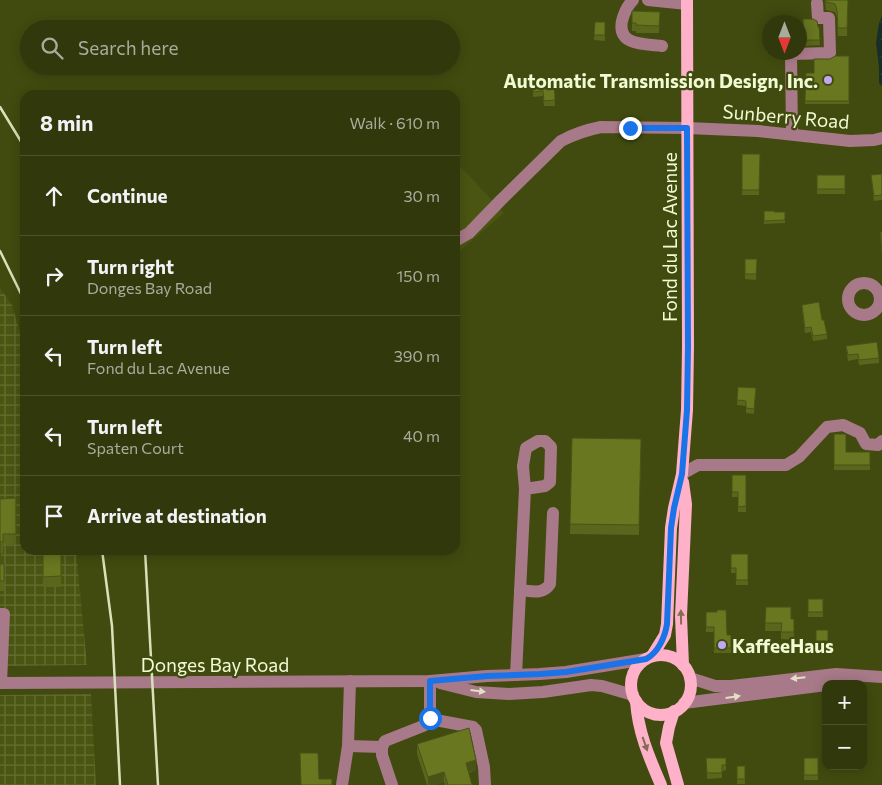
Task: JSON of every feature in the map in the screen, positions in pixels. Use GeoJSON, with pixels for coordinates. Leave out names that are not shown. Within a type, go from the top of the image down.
{"type":"FeatureCollection","features":[{"type":"Feature","properties":{"kind":"main road","name":"Fond du Lac Avenue"},"geometry":{"type":"LineString","coordinates":[[649,658],[665,635],[667,624],[671,528],[682,474],[687,410],[687,2]]}},
{"type":"Feature","properties":{"kind":"main road","name":"Fond du Lac Avenue"},"geometry":{"type":"LineString","coordinates":[[682,474],[686,504],[681,600],[683,665]]}},
{"type":"Feature","properties":{"kind":"main road"},"geometry":{"type":"LineString","coordinates":[[661,785],[637,718],[631,681],[636,668],[649,658],[659,655],[672,657],[683,665],[690,678],[690,691],[668,727],[666,743],[678,785]]}},
{"type":"Feature","properties":{"kind":"main road"},"geometry":{"type":"LineString","coordinates":[[634,698],[640,706],[650,713],[662,714],[679,707]]}},
{"type":"Feature","properties":{"kind":"street"},"geometry":{"type":"LineString","coordinates":[[632,0],[623,16],[621,26],[623,35],[634,42],[662,46]]}},
{"type":"Feature","properties":{"kind":"street"},"geometry":{"type":"LineString","coordinates":[[648,0],[687,2]]}},
{"type":"Feature","properties":{"kind":"street"},"geometry":{"type":"LineString","coordinates":[[792,134],[791,54],[830,53],[830,18],[818,18],[817,4]]}},
{"type":"Feature","properties":{"kind":"street","name":"Sunberry Road"},"geometry":{"type":"LineString","coordinates":[[460,238],[469,233],[561,142],[582,131],[601,127],[687,128],[758,131],[850,141],[882,138]]}},
{"type":"Feature","properties":{"kind":"street"},"geometry":{"type":"LineString","coordinates":[[682,474],[698,465],[786,465],[799,457],[826,428],[843,425],[860,433],[866,444],[878,445],[882,441]]}},
{"type":"Feature","properties":{"kind":"street"},"geometry":{"type":"LineString","coordinates":[[516,675],[525,488]]}},
{"type":"Feature","properties":{"kind":"street"},"geometry":{"type":"LineString","coordinates":[[520,590],[541,592],[547,589],[550,584],[553,514]]}},
{"type":"Feature","properties":{"kind":"street"},"geometry":{"type":"LineString","coordinates":[[0,614],[4,614],[0,683]]}},
{"type":"Feature","properties":{"kind":"street","name":"Donges Bay Road"},"geometry":{"type":"LineString","coordinates":[[0,683],[430,681],[566,672],[649,658]]}},
{"type":"Feature","properties":{"kind":"street"},"geometry":{"type":"LineString","coordinates":[[690,678],[715,686],[731,686],[836,674],[882,677]]}},
{"type":"Feature","properties":{"kind":"street"},"geometry":{"type":"LineString","coordinates":[[864,680],[882,677]]}},
{"type":"Feature","properties":{"kind":"street"},"geometry":{"type":"LineString","coordinates":[[342,785],[348,746],[350,681]]}},
{"type":"Feature","properties":{"kind":"street"},"geometry":{"type":"LineString","coordinates":[[392,785],[382,755],[382,747],[385,741],[422,726],[430,718],[430,681]]}},
{"type":"Feature","properties":{"kind":"street","name":"Donges Bay Road"},"geometry":{"type":"LineString","coordinates":[[430,681],[476,692],[509,694],[602,686],[634,698]]}},
{"type":"Feature","properties":{"kind":"street"},"geometry":{"type":"LineString","coordinates":[[679,707],[822,686]]}},
{"type":"Feature","properties":{"kind":"street"},"geometry":{"type":"LineString","coordinates":[[430,718],[473,727],[476,730],[484,767],[485,785]]}},
{"type":"Feature","properties":{"kind":"street"},"geometry":{"type":"LineString","coordinates":[[348,746],[382,747]]}},
{"type":"Feature","properties":{"kind":"shaded area"},"geometry":{"type":"Polygon","coordinates":[[[460,166],[461,167],[504,213],[460,251],[460,166]]]}},
{"type":"Feature","properties":{"kind":"shaded area"},"geometry":{"type":"Polygon","coordinates":[[[0,288],[12,305],[20,332],[20,555],[76,555],[87,665],[0,666],[0,288]]]}},
{"type":"Feature","properties":{"kind":"shaded area"},"geometry":{"type":"Polygon","coordinates":[[[91,694],[96,785],[0,785],[0,695],[91,694]]]}},
{"type":"Feature","properties":{"kind":"water"},"geometry":{"type":"Polygon","coordinates":[[[882,16],[882,86],[879,83],[876,43],[882,16]]]}},
{"type":"Feature","properties":{"kind":"building"},"geometry":{"type":"Polygon","coordinates":[[[826,0],[848,0],[847,28],[838,28],[835,4],[826,2],[826,0]]]}},
{"type":"Feature","properties":{"kind":"building"},"geometry":{"type":"Polygon","coordinates":[[[632,11],[660,12],[659,26],[636,25],[636,23],[632,23],[632,11]]]}},
{"type":"Feature","properties":{"kind":"building"},"geometry":{"type":"Polygon","coordinates":[[[807,19],[817,21],[820,40],[807,40],[807,19]]]}},
{"type":"Feature","properties":{"kind":"building"},"geometry":{"type":"Polygon","coordinates":[[[595,22],[605,22],[605,35],[594,35],[595,22]]]}},
{"type":"Feature","properties":{"kind":"building","name":"Automatic Transmission Design, Inc."},"geometry":{"type":"Polygon","coordinates":[[[835,56],[849,56],[849,101],[805,101],[806,73],[814,73],[814,59],[830,59],[835,56]]]}},
{"type":"Feature","properties":{"kind":"building"},"geometry":{"type":"Polygon","coordinates":[[[533,79],[554,79],[555,100],[544,101],[543,91],[533,92],[533,79]]]}},
{"type":"Feature","properties":{"kind":"building"},"geometry":{"type":"Polygon","coordinates":[[[742,154],[760,154],[759,190],[742,190],[742,154]]]}},
{"type":"Feature","properties":{"kind":"building"},"geometry":{"type":"Polygon","coordinates":[[[882,174],[882,195],[874,196],[871,175],[882,174]]]}},
{"type":"Feature","properties":{"kind":"building"},"geometry":{"type":"Polygon","coordinates":[[[817,175],[845,175],[845,189],[817,189],[817,175]]]}},
{"type":"Feature","properties":{"kind":"building"},"geometry":{"type":"Polygon","coordinates":[[[764,211],[785,212],[785,220],[764,221],[764,211]]]}},
{"type":"Feature","properties":{"kind":"building"},"geometry":{"type":"Polygon","coordinates":[[[880,232],[882,232],[882,252],[880,232]]]}},
{"type":"Feature","properties":{"kind":"building"},"geometry":{"type":"Polygon","coordinates":[[[745,259],[757,259],[756,274],[745,274],[745,259]]]}},
{"type":"Feature","properties":{"kind":"building"},"geometry":{"type":"Polygon","coordinates":[[[819,302],[827,334],[813,336],[811,327],[805,328],[802,305],[819,302]]]}},
{"type":"Feature","properties":{"kind":"building"},"geometry":{"type":"Polygon","coordinates":[[[877,342],[879,358],[859,360],[858,354],[848,355],[846,346],[877,342]]]}},
{"type":"Feature","properties":{"kind":"building"},"geometry":{"type":"Polygon","coordinates":[[[738,387],[756,388],[754,409],[746,408],[746,401],[737,400],[738,387]]]}},
{"type":"Feature","properties":{"kind":"building"},"geometry":{"type":"Polygon","coordinates":[[[834,434],[846,434],[846,452],[870,452],[870,465],[834,465],[834,434]]]}},
{"type":"Feature","properties":{"kind":"building"},"geometry":{"type":"Polygon","coordinates":[[[572,438],[641,439],[639,525],[570,524],[572,438]]]}},
{"type":"Feature","properties":{"kind":"building"},"geometry":{"type":"Polygon","coordinates":[[[732,475],[746,475],[746,506],[738,507],[738,492],[732,492],[732,475]]]}},
{"type":"Feature","properties":{"kind":"building"},"geometry":{"type":"Polygon","coordinates":[[[16,498],[16,534],[3,534],[3,542],[0,542],[0,499],[16,498]]]}},
{"type":"Feature","properties":{"kind":"building"},"geometry":{"type":"Polygon","coordinates":[[[731,554],[748,554],[748,580],[736,580],[736,568],[731,568],[731,554]]]}},
{"type":"Feature","properties":{"kind":"building"},"geometry":{"type":"Polygon","coordinates":[[[43,555],[61,555],[61,576],[43,577],[43,555]]]}},
{"type":"Feature","properties":{"kind":"building"},"geometry":{"type":"Polygon","coordinates":[[[0,564],[4,564],[4,581],[0,581],[0,564]]]}},
{"type":"Feature","properties":{"kind":"building"},"geometry":{"type":"Polygon","coordinates":[[[808,599],[823,599],[823,612],[808,612],[808,599]]]}},
{"type":"Feature","properties":{"kind":"building"},"geometry":{"type":"Polygon","coordinates":[[[766,607],[791,607],[791,619],[794,619],[794,632],[781,632],[782,623],[765,623],[766,607]]]}},
{"type":"Feature","properties":{"kind":"building"},"geometry":{"type":"Polygon","coordinates":[[[717,610],[726,610],[727,635],[731,635],[731,648],[714,648],[714,627],[706,627],[706,612],[717,612],[717,610]]]}},
{"type":"Feature","properties":{"kind":"building"},"geometry":{"type":"Polygon","coordinates":[[[816,630],[828,630],[828,641],[816,641],[816,630]]]}},
{"type":"Feature","properties":{"kind":"building"},"geometry":{"type":"Polygon","coordinates":[[[469,728],[476,760],[466,763],[472,785],[448,785],[444,772],[428,777],[417,744],[469,728]]]}},
{"type":"Feature","properties":{"kind":"building"},"geometry":{"type":"Polygon","coordinates":[[[300,753],[318,753],[319,779],[332,779],[332,785],[301,785],[300,753]]]}},
{"type":"Feature","properties":{"kind":"building"},"geometry":{"type":"Polygon","coordinates":[[[706,758],[726,758],[726,765],[722,765],[722,773],[707,773],[706,758]]]}},
{"type":"Feature","properties":{"kind":"building"},"geometry":{"type":"Polygon","coordinates":[[[804,758],[818,758],[818,775],[804,775],[804,758]]]}},
{"type":"Feature","properties":{"kind":"building"},"geometry":{"type":"Polygon","coordinates":[[[737,766],[745,766],[745,779],[737,779],[737,766]]]}},
{"type":"Feature","properties":{"kind":"railway"},"geometry":{"type":"LineString","coordinates":[[0,107],[20,140]]}},
{"type":"Feature","properties":{"kind":"railway"},"geometry":{"type":"LineString","coordinates":[[0,251],[20,292]]}},
{"type":"Feature","properties":{"kind":"railway"},"geometry":{"type":"LineString","coordinates":[[103,555],[112,626],[120,785]]}},
{"type":"Feature","properties":{"kind":"railway"},"geometry":{"type":"LineString","coordinates":[[145,555],[158,785]]}},
{"type":"Feature","properties":{"kind":"place","name":"Automatic Transmission Design, Inc."},"geometry":{"type":"Point","coordinates":[828,80]}},
{"type":"Feature","properties":{"kind":"place","name":"KaffeeHaus"},"geometry":{"type":"Point","coordinates":[722,645]}},
{"type":"Feature","properties":{"kind":"route"},"geometry":{"type":"LineString","coordinates":[[430,718],[430,681],[566,672],[646,659],[652,656],[665,635],[671,528],[682,474],[687,410],[687,128],[630,128]]}}]}
